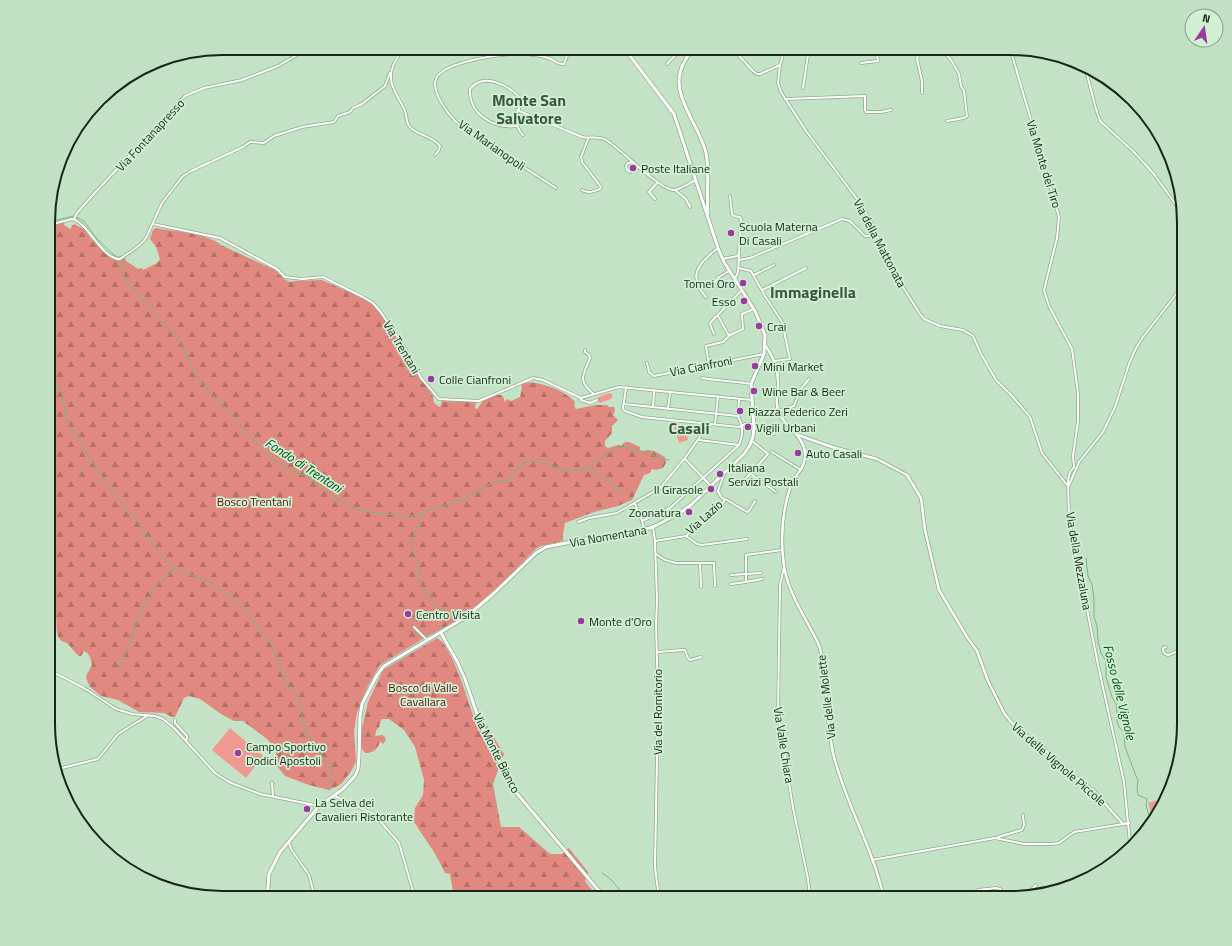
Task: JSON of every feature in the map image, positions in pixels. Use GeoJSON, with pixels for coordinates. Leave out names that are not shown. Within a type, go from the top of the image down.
{"type":"FeatureCollection","features":[{"type":"Feature","properties":{"kind":"main road","name":"Via Nomentana"},"geometry":{"type":"LineString","coordinates":[[268,891],[269,874],[275,860],[288,842],[319,806],[335,796],[350,783],[357,772],[362,704],[376,675],[390,662],[462,620],[492,595],[543,548],[591,538],[644,530],[680,513],[712,486],[744,454],[752,440],[754,426],[751,384],[764,354],[765,335],[754,309],[723,259],[718,248],[674,114],[629,55]]}},
{"type":"Feature","properties":{"kind":"main road"},"geometry":{"type":"LineString","coordinates":[[688,55],[681,69],[678,86],[702,140],[706,155],[708,169],[708,219]]}},
{"type":"Feature","properties":{"kind":"main road","name":"Via Monte Bianco"},"geometry":{"type":"LineString","coordinates":[[441,633],[465,678],[479,720],[514,790],[599,891]]}},
{"type":"Feature","properties":{"kind":"street","name":"Via Fontanapresso"},"geometry":{"type":"LineString","coordinates":[[74,217],[185,96],[204,88],[240,80],[278,66],[297,55]]}},
{"type":"Feature","properties":{"kind":"street"},"geometry":{"type":"LineString","coordinates":[[55,224],[74,217],[101,247],[118,260],[143,243],[162,203],[182,177],[190,171],[243,147],[250,142],[264,143],[274,136],[302,127],[334,122],[338,116],[350,112],[385,86],[396,58],[399,55]]}},
{"type":"Feature","properties":{"kind":"street","name":"Via Marianopoli"},"geometry":{"type":"LineString","coordinates":[[505,55],[466,61],[446,70],[438,75],[435,80],[436,91],[447,111],[457,122],[556,188]]}},
{"type":"Feature","properties":{"kind":"street","name":"Via Marianopoli"},"geometry":{"type":"LineString","coordinates":[[531,55],[551,59],[564,64],[568,55]]}},
{"type":"Feature","properties":{"kind":"street"},"geometry":{"type":"LineString","coordinates":[[667,64],[675,55]]}},
{"type":"Feature","properties":{"kind":"street"},"geometry":{"type":"LineString","coordinates":[[738,55],[755,73],[760,74],[780,66]]}},
{"type":"Feature","properties":{"kind":"street","name":"Via della Mattonata"},"geometry":{"type":"LineString","coordinates":[[783,55],[780,66],[779,86],[785,99],[806,131],[855,194],[871,222],[892,270],[921,316],[940,326],[965,331],[975,338],[981,354],[996,380],[1030,417],[1042,453],[1068,486]]}},
{"type":"Feature","properties":{"kind":"street"},"geometry":{"type":"LineString","coordinates":[[803,88],[808,55]]}},
{"type":"Feature","properties":{"kind":"street"},"geometry":{"type":"LineString","coordinates":[[861,63],[878,61],[877,55]]}},
{"type":"Feature","properties":{"kind":"street"},"geometry":{"type":"LineString","coordinates":[[918,55],[917,58],[922,81],[922,93]]}},
{"type":"Feature","properties":{"kind":"street"},"geometry":{"type":"LineString","coordinates":[[946,121],[964,118],[967,116],[964,91],[961,86],[959,74],[947,55]]}},
{"type":"Feature","properties":{"kind":"street","name":"Via Monte del Tiro"},"geometry":{"type":"LineString","coordinates":[[1012,55],[1059,217],[1057,238],[1044,290],[1049,306],[1068,339],[1074,354],[1079,400],[1073,456],[1074,467],[1069,474],[1068,486]]}},
{"type":"Feature","properties":{"kind":"street"},"geometry":{"type":"LineString","coordinates":[[390,73],[390,80],[405,112],[407,122],[410,127],[436,141],[440,146],[435,155]]}},
{"type":"Feature","properties":{"kind":"street"},"geometry":{"type":"LineString","coordinates":[[1087,74],[1096,109],[1101,121],[1134,152],[1177,206]]}},
{"type":"Feature","properties":{"kind":"street"},"geometry":{"type":"LineString","coordinates":[[517,126],[504,126],[496,124],[479,115],[472,100],[470,88],[474,84],[488,81],[501,84],[514,92],[519,97],[516,120],[519,132],[522,135]]}},
{"type":"Feature","properties":{"kind":"street"},"geometry":{"type":"LineString","coordinates":[[785,99],[865,96],[866,112],[891,110]]}},
{"type":"Feature","properties":{"kind":"street"},"geometry":{"type":"LineString","coordinates":[[518,110],[588,139],[599,137],[606,140],[634,162],[657,183],[674,190],[686,199],[690,207]]}},
{"type":"Feature","properties":{"kind":"street"},"geometry":{"type":"LineString","coordinates":[[582,190],[585,192],[590,192],[600,189],[601,187],[582,162],[581,157],[588,139]]}},
{"type":"Feature","properties":{"kind":"street"},"geometry":{"type":"LineString","coordinates":[[630,172],[627,170],[626,166],[630,162],[634,162]]}},
{"type":"Feature","properties":{"kind":"street"},"geometry":{"type":"LineString","coordinates":[[674,190],[696,180]]}},
{"type":"Feature","properties":{"kind":"street"},"geometry":{"type":"LineString","coordinates":[[655,199],[649,192],[657,183]]}},
{"type":"Feature","properties":{"kind":"street"},"geometry":{"type":"LineString","coordinates":[[730,196],[732,214],[734,216],[739,216],[741,219],[738,256],[739,268],[735,279]]}},
{"type":"Feature","properties":{"kind":"street"},"geometry":{"type":"LineString","coordinates":[[739,260],[755,256],[842,219],[850,221],[865,236],[872,236],[876,233]]}},
{"type":"Feature","properties":{"kind":"street","name":"Via Trentani"},"geometry":{"type":"LineString","coordinates":[[153,224],[220,238],[277,269],[285,277],[302,279],[323,278],[373,303],[405,348],[421,378],[439,399],[479,401],[532,378],[543,380],[581,398]]}},
{"type":"Feature","properties":{"kind":"street"},"geometry":{"type":"LineString","coordinates":[[706,297],[696,277],[700,264],[718,248]]}},
{"type":"Feature","properties":{"kind":"street"},"geometry":{"type":"LineString","coordinates":[[723,259],[738,256]]}},
{"type":"Feature","properties":{"kind":"street"},"geometry":{"type":"LineString","coordinates":[[754,275],[774,265]]}},
{"type":"Feature","properties":{"kind":"street"},"geometry":{"type":"LineString","coordinates":[[739,268],[749,270],[754,275],[782,322],[790,359],[774,361]]}},
{"type":"Feature","properties":{"kind":"street"},"geometry":{"type":"LineString","coordinates":[[762,290],[806,268]]}},
{"type":"Feature","properties":{"kind":"street"},"geometry":{"type":"LineString","coordinates":[[710,288],[719,277],[730,270]]}},
{"type":"Feature","properties":{"kind":"street"},"geometry":{"type":"LineString","coordinates":[[714,334],[710,324],[711,322],[742,290]]}},
{"type":"Feature","properties":{"kind":"street","name":"Via della Mezzaluna"},"geometry":{"type":"LineString","coordinates":[[1130,840],[1124,782],[1071,534],[1068,486],[1080,462],[1103,432],[1115,407],[1129,364],[1136,348],[1177,293]]}},
{"type":"Feature","properties":{"kind":"street"},"geometry":{"type":"LineString","coordinates":[[709,365],[706,346],[723,342],[729,336],[744,329],[742,314],[754,309]]}},
{"type":"Feature","properties":{"kind":"street"},"geometry":{"type":"LineString","coordinates":[[718,316],[729,336]]}},
{"type":"Feature","properties":{"kind":"street"},"geometry":{"type":"LineString","coordinates":[[765,345],[772,355],[778,378],[776,403],[778,412],[794,406],[800,390],[810,379]]}},
{"type":"Feature","properties":{"kind":"street"},"geometry":{"type":"LineString","coordinates":[[585,350],[590,358],[582,376],[582,381],[594,395]]}},
{"type":"Feature","properties":{"kind":"street","name":"Via Cianfroni"},"geometry":{"type":"LineString","coordinates":[[647,363],[649,372],[654,376],[764,354]]}},
{"type":"Feature","properties":{"kind":"street"},"geometry":{"type":"LineString","coordinates":[[702,378],[751,384]]}},
{"type":"Feature","properties":{"kind":"street"},"geometry":{"type":"LineString","coordinates":[[581,398],[619,387],[654,392],[718,396],[752,400]]}},
{"type":"Feature","properties":{"kind":"street"},"geometry":{"type":"LineString","coordinates":[[626,388],[623,409],[642,417],[739,427],[745,424],[774,434]]}},
{"type":"Feature","properties":{"kind":"street"},"geometry":{"type":"LineString","coordinates":[[653,407],[654,392]]}},
{"type":"Feature","properties":{"kind":"street"},"geometry":{"type":"LineString","coordinates":[[668,408],[670,393]]}},
{"type":"Feature","properties":{"kind":"street"},"geometry":{"type":"LineString","coordinates":[[715,424],[718,396]]}},
{"type":"Feature","properties":{"kind":"street"},"geometry":{"type":"LineString","coordinates":[[581,398],[581,400],[590,403],[597,400]]}},
{"type":"Feature","properties":{"kind":"street"},"geometry":{"type":"LineString","coordinates":[[642,521],[670,508],[739,445],[742,435],[742,426],[738,416],[739,399]]}},
{"type":"Feature","properties":{"kind":"street"},"geometry":{"type":"LineString","coordinates":[[624,404],[738,416]]}},
{"type":"Feature","properties":{"kind":"street","name":"Via delle Molette"},"geometry":{"type":"LineString","coordinates":[[778,412],[798,435],[804,447],[805,453],[805,464],[791,486],[785,507],[782,530],[784,568],[792,592],[820,648],[824,674],[828,727],[833,752],[839,773],[872,860],[882,891]]}},
{"type":"Feature","properties":{"kind":"street"},"geometry":{"type":"LineString","coordinates":[[578,522],[589,518],[617,513],[635,504],[660,488],[685,459],[706,428],[712,424]]}},
{"type":"Feature","properties":{"kind":"street","name":"Via delle Vignole Piccole"},"geometry":{"type":"LineString","coordinates":[[798,435],[832,447],[877,459],[906,474],[922,498],[925,530],[939,590],[977,651],[988,681],[1004,713],[1018,729],[1041,746],[1073,775],[1093,790],[1123,824]]}},
{"type":"Feature","properties":{"kind":"street"},"geometry":{"type":"LineString","coordinates":[[699,440],[739,445]]}},
{"type":"Feature","properties":{"kind":"street"},"geometry":{"type":"LineString","coordinates":[[740,485],[768,454],[752,440]]}},
{"type":"Feature","properties":{"kind":"street"},"geometry":{"type":"LineString","coordinates":[[772,452],[800,470]]}},
{"type":"Feature","properties":{"kind":"street"},"geometry":{"type":"LineString","coordinates":[[685,459],[712,486]]}},
{"type":"Feature","properties":{"kind":"street","name":"Via Lazio"},"geometry":{"type":"LineString","coordinates":[[655,541],[686,536],[724,502],[724,499],[718,491],[724,473]]}},
{"type":"Feature","properties":{"kind":"street"},"geometry":{"type":"LineString","coordinates":[[751,474],[776,492]]}},
{"type":"Feature","properties":{"kind":"street"},"geometry":{"type":"LineString","coordinates":[[724,499],[747,512],[755,501]]}},
{"type":"Feature","properties":{"kind":"street"},"geometry":{"type":"LineString","coordinates":[[635,504],[644,530]]}},
{"type":"Feature","properties":{"kind":"street","name":"Via del Romitorio"},"geometry":{"type":"LineString","coordinates":[[653,527],[655,541],[657,600],[655,855],[658,891]]}},
{"type":"Feature","properties":{"kind":"street"},"geometry":{"type":"LineString","coordinates":[[686,536],[697,544],[702,545],[747,539]]}},
{"type":"Feature","properties":{"kind":"street"},"geometry":{"type":"LineString","coordinates":[[746,582],[746,554],[782,550]]}},
{"type":"Feature","properties":{"kind":"street"},"geometry":{"type":"LineString","coordinates":[[655,554],[665,560],[676,563],[714,563],[715,586]]}},
{"type":"Feature","properties":{"kind":"street"},"geometry":{"type":"LineString","coordinates":[[700,563],[701,587]]}},
{"type":"Feature","properties":{"kind":"street","name":"Via Valle Chiara"},"geometry":{"type":"LineString","coordinates":[[784,568],[780,585],[777,710],[794,815],[809,891]]}},
{"type":"Feature","properties":{"kind":"street"},"geometry":{"type":"LineString","coordinates":[[731,575],[761,573]]}},
{"type":"Feature","properties":{"kind":"street"},"geometry":{"type":"LineString","coordinates":[[731,584],[762,580]]}},
{"type":"Feature","properties":{"kind":"street"},"geometry":{"type":"LineString","coordinates":[[414,627],[427,640]]}},
{"type":"Feature","properties":{"kind":"street"},"geometry":{"type":"LineString","coordinates":[[1166,647],[1163,648],[1164,654],[1168,655],[1177,652]]}},
{"type":"Feature","properties":{"kind":"street"},"geometry":{"type":"LineString","coordinates":[[657,652],[684,650],[690,660],[701,657]]}},
{"type":"Feature","properties":{"kind":"street"},"geometry":{"type":"LineString","coordinates":[[55,674],[86,689],[112,707],[132,714],[163,719],[220,776],[231,782],[256,792],[319,806]]}},
{"type":"Feature","properties":{"kind":"street"},"geometry":{"type":"LineString","coordinates":[[61,768],[97,759],[102,756],[118,734],[148,716]]}},
{"type":"Feature","properties":{"kind":"street"},"geometry":{"type":"LineString","coordinates":[[175,720],[175,723],[187,736],[187,739],[185,740]]}},
{"type":"Feature","properties":{"kind":"street"},"geometry":{"type":"LineString","coordinates":[[272,783],[273,796]]}},
{"type":"Feature","properties":{"kind":"street"},"geometry":{"type":"LineString","coordinates":[[335,796],[374,814],[399,843],[413,891]]}},
{"type":"Feature","properties":{"kind":"street"},"geometry":{"type":"LineString","coordinates":[[872,860],[993,838],[1021,830],[1024,825],[1023,815]]}},
{"type":"Feature","properties":{"kind":"street"},"geometry":{"type":"LineString","coordinates":[[993,838],[1000,838],[1027,844],[1050,845],[1061,842],[1074,832],[1123,824],[1128,821]]}},
{"type":"Feature","properties":{"kind":"street"},"geometry":{"type":"LineString","coordinates":[[288,842],[307,873],[313,891]]}},
{"type":"Feature","properties":{"kind":"street"},"geometry":{"type":"LineString","coordinates":[[1032,890],[1036,885]]}},
{"type":"Feature","properties":{"kind":"street"},"geometry":{"type":"LineString","coordinates":[[977,891],[996,888],[1002,891]]}},
{"type":"Feature","properties":{"kind":"green space","name":"Bosco Trentani"},"geometry":{"type":"Polygon","coordinates":[[[65,222],[64,225],[70,229],[74,224],[84,229],[93,241],[118,261],[125,258],[126,261],[138,269],[142,268],[143,270],[157,263],[160,259],[156,247],[150,239],[153,230],[156,228],[191,234],[216,241],[221,245],[275,270],[284,279],[290,282],[322,280],[361,297],[373,305],[393,331],[410,360],[410,363],[433,396],[434,403],[440,407],[442,401],[464,401],[476,403],[475,408],[477,409],[483,401],[496,395],[501,395],[504,398],[504,402],[507,399],[511,401],[520,397],[522,388],[521,384],[541,384],[558,390],[571,398],[575,402],[574,406],[576,409],[595,405],[607,405],[609,407],[614,407],[615,410],[613,415],[618,420],[612,426],[612,433],[605,441],[605,446],[608,448],[618,445],[621,446],[625,442],[629,442],[640,447],[640,450],[652,451],[665,457],[666,463],[663,468],[656,470],[652,469],[650,473],[644,475],[632,500],[565,523],[563,541],[537,548],[502,583],[464,617],[426,637],[380,665],[368,686],[357,713],[354,731],[356,761],[352,770],[343,782],[329,790],[309,785],[285,776],[276,765],[276,751],[267,739],[243,721],[234,721],[200,699],[189,696],[184,698],[175,717],[172,717],[164,713],[139,712],[118,700],[101,696],[90,687],[86,678],[92,665],[89,655],[84,651],[81,656],[79,656],[58,636],[55,613],[55,224],[65,222]]]}},
{"type":"Feature","properties":{"kind":"green space","name":"Bosco di Valle Cavallara"},"geometry":{"type":"Polygon","coordinates":[[[437,638],[443,643],[454,662],[475,720],[487,726],[504,754],[493,784],[501,827],[519,827],[550,854],[562,854],[569,848],[588,872],[585,881],[593,891],[453,891],[450,874],[445,873],[436,855],[414,822],[415,808],[423,795],[424,780],[415,747],[404,730],[389,719],[382,719],[375,735],[382,735],[386,740],[383,744],[380,741],[377,748],[368,753],[365,753],[362,749],[360,737],[368,702],[383,670],[437,638]]]}},
{"type":"Feature","properties":{"kind":"shaded area"},"geometry":{"type":"Polygon","coordinates":[[[609,393],[613,395],[611,399],[600,403],[597,400],[599,397],[609,393]]]}},
{"type":"Feature","properties":{"kind":"shaded area"},"geometry":{"type":"Polygon","coordinates":[[[684,424],[688,440],[679,443],[674,427],[684,424]]]}},
{"type":"Feature","properties":{"kind":"shaded area","name":"Campo Sportivo Dodici Apostoli"},"geometry":{"type":"Polygon","coordinates":[[[230,728],[263,756],[246,778],[212,750],[230,728]]]}},
{"type":"Feature","properties":{"kind":"shaded area"},"geometry":{"type":"Polygon","coordinates":[[[1159,800],[1151,813],[1148,803],[1159,800]]]}},
{"type":"Feature","properties":{"kind":"waterway","name":"Fondo di Trentani"},"geometry":{"type":"LineString","coordinates":[[55,220],[73,216],[84,221],[97,239],[113,254],[117,257],[124,257],[121,269],[127,282],[181,343],[194,372],[214,397],[227,409],[269,457],[296,473],[309,476],[320,488],[341,502],[364,511],[412,516],[459,501],[497,481],[508,481],[522,464],[526,462],[533,461],[548,464],[564,471],[580,470],[589,468],[594,462],[622,446],[653,455],[660,459],[669,460]]}},
{"type":"Feature","properties":{"kind":"waterway"},"geometry":{"type":"LineString","coordinates":[[55,379],[62,393],[67,421],[86,452],[110,488],[138,522],[156,549],[173,568],[172,573],[163,579],[144,605],[119,668]]}},
{"type":"Feature","properties":{"kind":"waterway"},"geometry":{"type":"LineString","coordinates":[[590,468],[623,493]]}},
{"type":"Feature","properties":{"kind":"waterway"},"geometry":{"type":"LineString","coordinates":[[423,514],[411,542],[419,567],[419,581],[438,609],[448,612],[452,611]]}},
{"type":"Feature","properties":{"kind":"waterway","name":"Fosso delle Vignole"},"geometry":{"type":"LineString","coordinates":[[1086,558],[1088,576],[1092,585],[1094,617],[1097,626],[1098,641],[1101,653],[1106,661],[1106,677],[1112,697],[1116,704],[1117,721],[1119,727],[1124,732],[1125,747],[1138,781],[1138,795],[1147,799],[1146,805],[1149,817]]}},
{"type":"Feature","properties":{"kind":"waterway"},"geometry":{"type":"LineString","coordinates":[[173,568],[210,582],[235,600],[253,620],[271,644],[285,683],[292,688],[299,699],[304,725],[309,737],[332,768],[329,790]]}},
{"type":"Feature","properties":{"kind":"waterway"},"geometry":{"type":"LineString","coordinates":[[602,873],[609,878],[620,891]]}},
{"type":"Feature","properties":{"kind":"place","name":"Poste Italiane"},"geometry":{"type":"Point","coordinates":[633,168]}},
{"type":"Feature","properties":{"kind":"place","name":"Scuola Materna Di Casali"},"geometry":{"type":"Point","coordinates":[731,233]}},
{"type":"Feature","properties":{"kind":"place","name":"Tomei Oro"},"geometry":{"type":"Point","coordinates":[743,283]}},
{"type":"Feature","properties":{"kind":"place","name":"Esso"},"geometry":{"type":"Point","coordinates":[744,301]}},
{"type":"Feature","properties":{"kind":"place","name":"Crai"},"geometry":{"type":"Point","coordinates":[759,326]}},
{"type":"Feature","properties":{"kind":"place","name":"Mini Market"},"geometry":{"type":"Point","coordinates":[755,366]}},
{"type":"Feature","properties":{"kind":"place","name":"Colle Cianfroni"},"geometry":{"type":"Point","coordinates":[431,379]}},
{"type":"Feature","properties":{"kind":"place","name":"Wine Bar & Beer"},"geometry":{"type":"Point","coordinates":[754,391]}},
{"type":"Feature","properties":{"kind":"place","name":"Piazza Federico Zeri"},"geometry":{"type":"Point","coordinates":[740,411]}},
{"type":"Feature","properties":{"kind":"place","name":"Vigili Urbani"},"geometry":{"type":"Point","coordinates":[748,427]}},
{"type":"Feature","properties":{"kind":"place","name":"Auto Casali"},"geometry":{"type":"Point","coordinates":[798,453]}},
{"type":"Feature","properties":{"kind":"place","name":"Italiana Servizi Postali"},"geometry":{"type":"Point","coordinates":[720,474]}},
{"type":"Feature","properties":{"kind":"place","name":"Il Girasole"},"geometry":{"type":"Point","coordinates":[711,489]}},
{"type":"Feature","properties":{"kind":"place","name":"Zoonatura"},"geometry":{"type":"Point","coordinates":[689,512]}},
{"type":"Feature","properties":{"kind":"place","name":"Centro Visita"},"geometry":{"type":"Point","coordinates":[408,614]}},
{"type":"Feature","properties":{"kind":"place","name":"Monte d'Oro"},"geometry":{"type":"Point","coordinates":[581,621]}},
{"type":"Feature","properties":{"kind":"place","name":"Campo Sportivo Dodici Apostoli"},"geometry":{"type":"Point","coordinates":[238,753]}},
{"type":"Feature","properties":{"kind":"place","name":"La Selva dei Cavalieri Ristorante"},"geometry":{"type":"Point","coordinates":[307,809]}},
{"type":"Feature","properties":{"kind":"district","name":"Monte San Salvatore"},"geometry":{"type":"Point","coordinates":[529,109]}},
{"type":"Feature","properties":{"kind":"district","name":"Immaginella"},"geometry":{"type":"Point","coordinates":[813,292]}},
{"type":"Feature","properties":{"kind":"district","name":"Casali"},"geometry":{"type":"Point","coordinates":[689,428]}}]}
